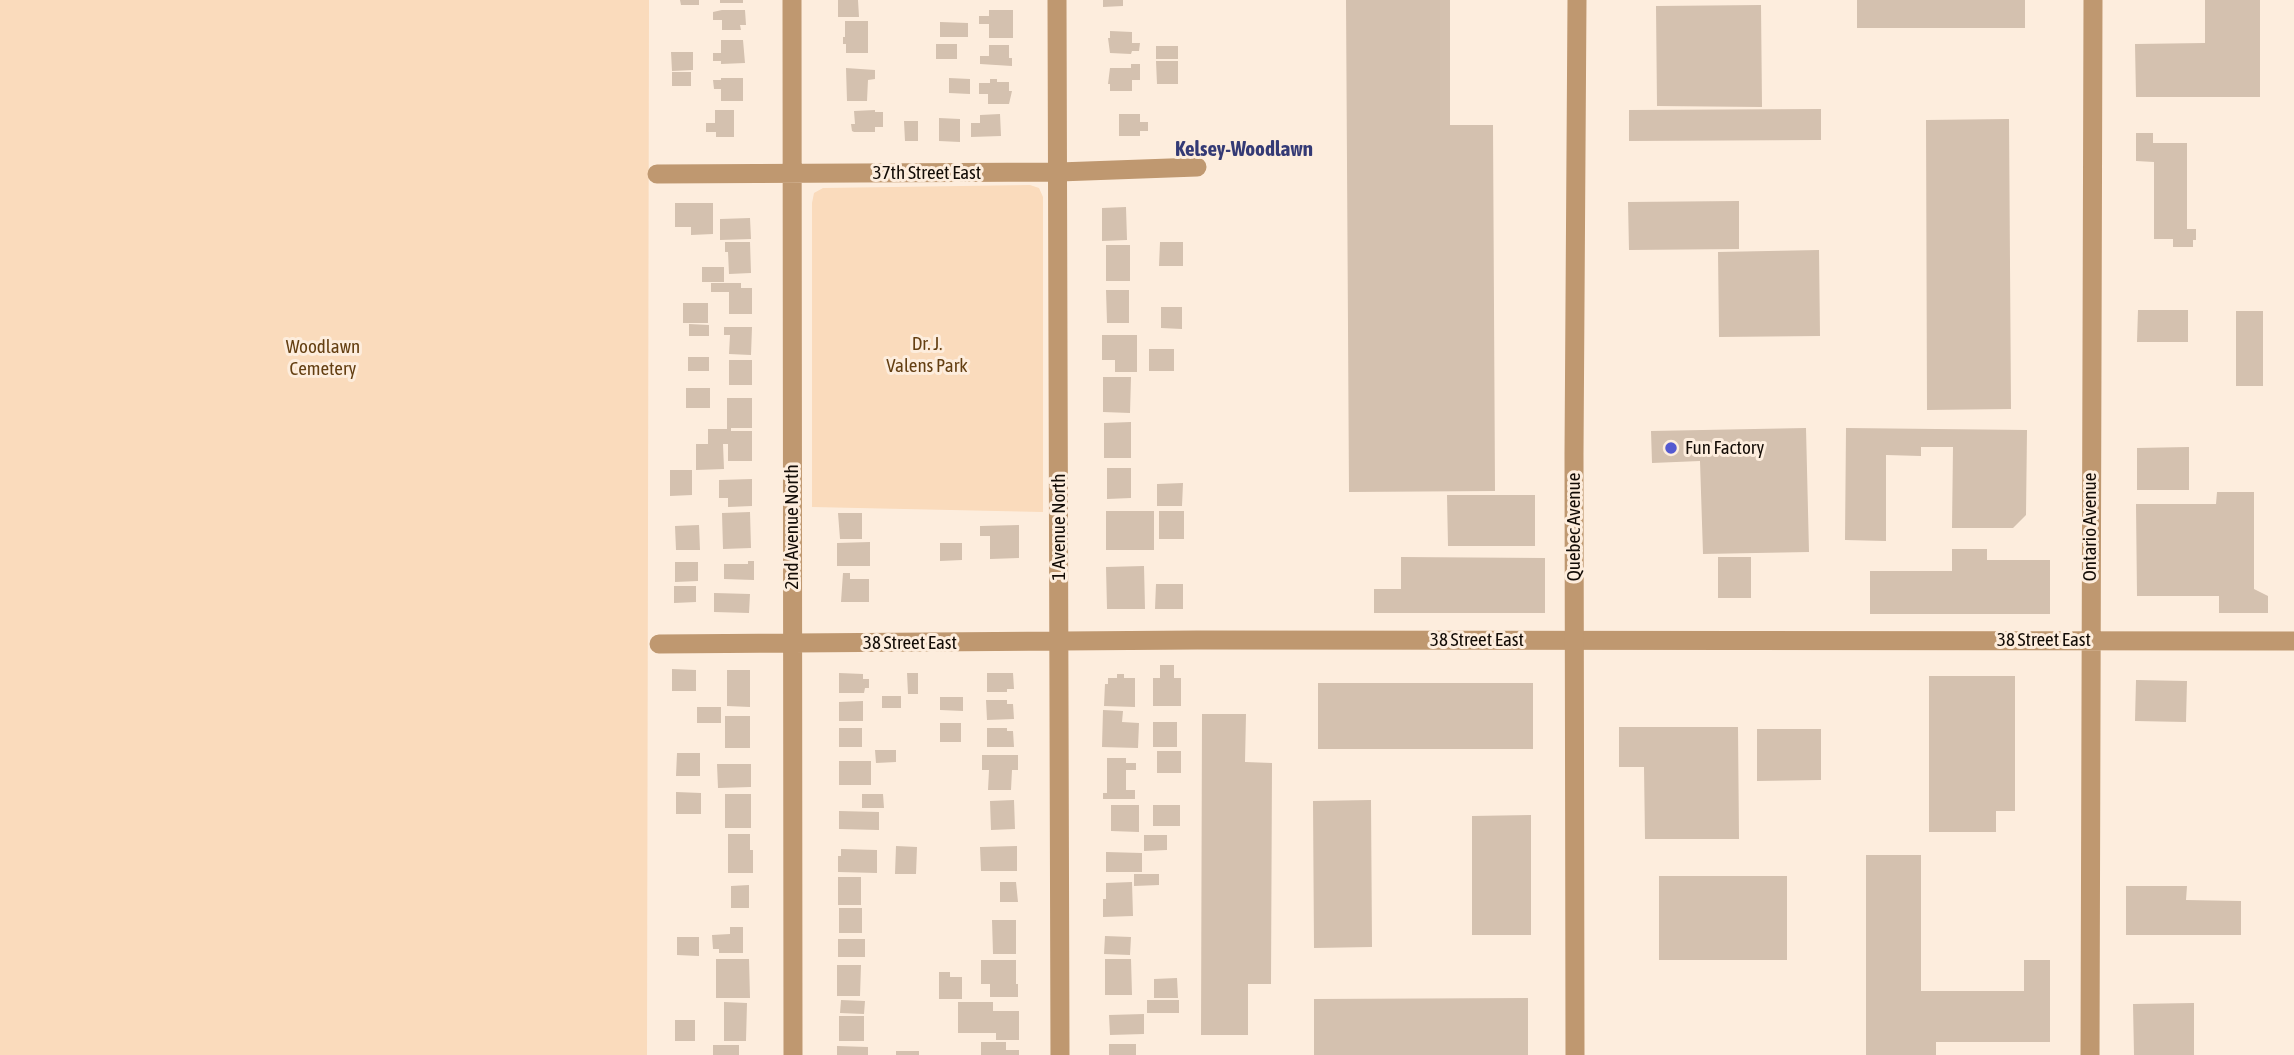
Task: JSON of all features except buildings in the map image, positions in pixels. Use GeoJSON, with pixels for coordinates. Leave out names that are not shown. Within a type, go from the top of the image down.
{"type":"FeatureCollection","features":[{"type":"Feature","properties":{"kind":"street","name":"2nd Avenue North"},"geometry":{"type":"LineString","coordinates":[[792,0],[793,1055]]}},
{"type":"Feature","properties":{"kind":"street","name":"1 Avenue North"},"geometry":{"type":"LineString","coordinates":[[1058,0],[1060,1055]]}},
{"type":"Feature","properties":{"kind":"street","name":"Quebec Avenue"},"geometry":{"type":"LineString","coordinates":[[1575,1055],[1577,0]]}},
{"type":"Feature","properties":{"kind":"street","name":"Ontario Avenue"},"geometry":{"type":"LineString","coordinates":[[2090,1055],[2093,0]]}},
{"type":"Feature","properties":{"kind":"street","name":"37th Street East"},"geometry":{"type":"LineString","coordinates":[[657,174],[1059,172],[1197,167]]}},
{"type":"Feature","properties":{"kind":"street","name":"38 Street East"},"geometry":{"type":"LineString","coordinates":[[659,644],[1574,640],[2294,641]]}},
{"type":"Feature","properties":{"kind":"green space","name":"Woodlawn Cemetery"},"geometry":{"type":"Polygon","coordinates":[[[0,0],[649,0],[647,1055],[0,1055],[0,0]]]}},
{"type":"Feature","properties":{"kind":"green space","name":"Dr. J. Valens Park"},"geometry":{"type":"Polygon","coordinates":[[[1030,185],[1039,188],[1043,197],[1043,512],[812,507],[814,193],[823,188],[1030,185]]]}},
{"type":"Feature","properties":{"kind":"place","name":"Fun Factory"},"geometry":{"type":"Point","coordinates":[1671,448]}},
{"type":"Feature","properties":{"kind":"district","name":"Kelsey-Woodlawn"},"geometry":{"type":"Point","coordinates":[1244,149]}}]}
